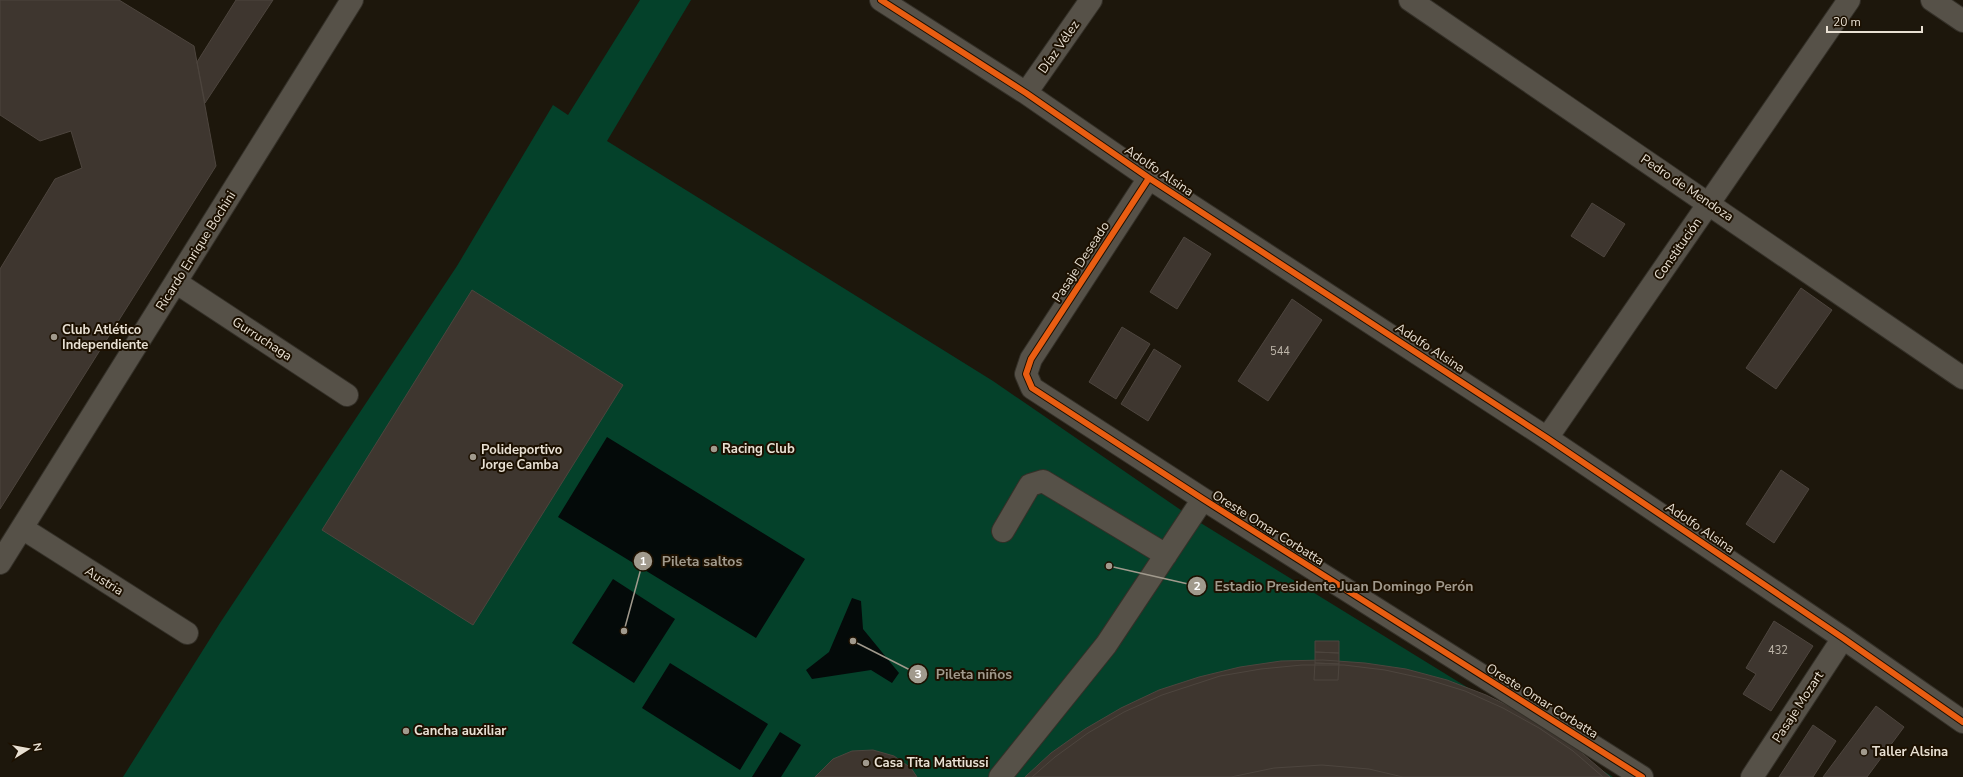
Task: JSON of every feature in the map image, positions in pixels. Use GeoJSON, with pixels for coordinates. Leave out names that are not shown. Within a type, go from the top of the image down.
{"type":"FeatureCollection","features":[{"type":"Feature","properties":{"kind":"street","name":"Ricardo Enrique Bochini"},"geometry":{"type":"LineString","coordinates":[[0,563],[177,283],[352,0]]}},
{"type":"Feature","properties":{"kind":"street","name":"Adolfo Alsina"},"geometry":{"type":"LineString","coordinates":[[881,0],[1026,93],[1149,178],[1547,438],[1843,638],[1963,722]]}},
{"type":"Feature","properties":{"kind":"street","name":"Díaz Vélez"},"geometry":{"type":"LineString","coordinates":[[1026,93],[1091,0]]}},
{"type":"Feature","properties":{"kind":"street","name":"Pedro de Mendoza"},"geometry":{"type":"LineString","coordinates":[[1410,0],[1963,378]]}},
{"type":"Feature","properties":{"kind":"street","name":"Constitución"},"geometry":{"type":"LineString","coordinates":[[1547,438],[1849,0]]}},
{"type":"Feature","properties":{"kind":"street"},"geometry":{"type":"LineString","coordinates":[[1932,0],[1963,21]]}},
{"type":"Feature","properties":{"kind":"street","name":"Pasaje Deseado"},"geometry":{"type":"LineString","coordinates":[[1031,359],[1149,178]]}},
{"type":"Feature","properties":{"kind":"street","name":"Gurruchaga"},"geometry":{"type":"LineString","coordinates":[[177,283],[347,395]]}},
{"type":"Feature","properties":{"kind":"street","name":"Oreste Omar Corbatta"},"geometry":{"type":"LineString","coordinates":[[1031,359],[1026,374],[1032,388],[1203,500],[1642,777]]}},
{"type":"Feature","properties":{"kind":"street"},"geometry":{"type":"LineString","coordinates":[[1003,531],[1030,485],[1043,481],[1166,555]]}},
{"type":"Feature","properties":{"kind":"street"},"geometry":{"type":"LineString","coordinates":[[1000,777],[1106,645],[1203,500]]}},
{"type":"Feature","properties":{"kind":"street","name":"Austria"},"geometry":{"type":"LineString","coordinates":[[22,528],[187,633]]}},
{"type":"Feature","properties":{"kind":"street","name":"Pasaje Mozart"},"geometry":{"type":"LineString","coordinates":[[1752,777],[1843,638]]}},
{"type":"Feature","properties":{"kind":"green space","name":"Racing Club"},"geometry":{"type":"Polygon","coordinates":[[[640,0],[691,0],[607,141],[993,381],[1191,517],[1613,777],[123,777],[220,623],[457,266],[553,105],[568,115],[640,0]]]}},
{"type":"Feature","properties":{"kind":"shaded area"},"geometry":{"type":"Polygon","coordinates":[[[607,437],[805,559],[756,638],[558,517],[607,437]]]}},
{"type":"Feature","properties":{"kind":"shaded area"},"geometry":{"type":"Polygon","coordinates":[[[613,579],[675,619],[634,683],[572,643],[613,579]]]}},
{"type":"Feature","properties":{"kind":"shaded area"},"geometry":{"type":"Polygon","coordinates":[[[852,598],[861,601],[863,629],[899,673],[892,683],[871,670],[812,679],[806,670],[829,652],[852,598]]]}},
{"type":"Feature","properties":{"kind":"shaded area"},"geometry":{"type":"Polygon","coordinates":[[[670,663],[768,724],[740,770],[642,708],[670,663]]]}},
{"type":"Feature","properties":{"kind":"shaded area"},"geometry":{"type":"Polygon","coordinates":[[[780,732],[801,745],[781,777],[752,777],[780,732]]]}},
{"type":"Feature","properties":{"kind":"building","name":"Club Atlético Independiente"},"geometry":{"type":"Polygon","coordinates":[[[0,0],[119,0],[194,46],[216,166],[0,509],[0,269],[55,179],[82,168],[71,131],[40,141],[0,115],[0,0]]]}},
{"type":"Feature","properties":{"kind":"building"},"geometry":{"type":"Polygon","coordinates":[[[236,0],[273,0],[205,103],[197,62],[236,0]]]}},
{"type":"Feature","properties":{"kind":"building"},"geometry":{"type":"Polygon","coordinates":[[[1592,203],[1625,224],[1604,257],[1571,236],[1592,203]]]}},
{"type":"Feature","properties":{"kind":"building"},"geometry":{"type":"Polygon","coordinates":[[[1184,237],[1211,254],[1177,309],[1150,292],[1184,237]]]}},
{"type":"Feature","properties":{"kind":"building"},"geometry":{"type":"Polygon","coordinates":[[[1801,288],[1832,310],[1776,389],[1746,368],[1801,288]]]}},
{"type":"Feature","properties":{"kind":"building","name":"Polideportivo Jorge Camba"},"geometry":{"type":"Polygon","coordinates":[[[472,290],[623,385],[473,625],[322,530],[472,290]]]}},
{"type":"Feature","properties":{"kind":"building"},"geometry":{"type":"Polygon","coordinates":[[[1292,299],[1322,320],[1268,401],[1238,381],[1292,299]]]}},
{"type":"Feature","properties":{"kind":"building"},"geometry":{"type":"Polygon","coordinates":[[[1122,327],[1150,344],[1116,399],[1089,382],[1122,327]]]}},
{"type":"Feature","properties":{"kind":"building"},"geometry":{"type":"Polygon","coordinates":[[[1154,349],[1181,366],[1148,421],[1121,404],[1154,349]]]}},
{"type":"Feature","properties":{"kind":"building"},"geometry":{"type":"Polygon","coordinates":[[[1781,470],[1809,489],[1774,543],[1746,524],[1781,470]]]}},
{"type":"Feature","properties":{"kind":"building"},"geometry":{"type":"Polygon","coordinates":[[[1774,621],[1813,646],[1771,711],[1743,694],[1756,674],[1746,668],[1774,621]]]}},
{"type":"Feature","properties":{"kind":"building"},"geometry":{"type":"Polygon","coordinates":[[[1315,641],[1339,641],[1339,653],[1315,652],[1315,641]]]}},
{"type":"Feature","properties":{"kind":"building"},"geometry":{"type":"Polygon","coordinates":[[[1315,652],[1339,653],[1339,664],[1315,663],[1315,652]]]}},
{"type":"Feature","properties":{"kind":"building"},"geometry":{"type":"Polygon","coordinates":[[[1323,660],[1365,663],[1406,669],[1447,680],[1486,695],[1523,713],[1576,748],[1610,777],[1403,777],[1369,769],[1322,765],[1274,768],[1231,777],[1025,777],[1051,753],[1085,729],[1121,708],[1159,690],[1199,677],[1240,667],[1281,661],[1323,660]]]}},
{"type":"Feature","properties":{"kind":"building"},"geometry":{"type":"Polygon","coordinates":[[[1315,663],[1339,664],[1338,680],[1314,680],[1315,663]]]}},
{"type":"Feature","properties":{"kind":"building"},"geometry":{"type":"Polygon","coordinates":[[[1302,665],[1344,665],[1385,670],[1426,679],[1465,691],[1503,708],[1539,728],[1573,751],[1603,777],[1032,777],[1055,757],[1088,733],[1124,712],[1162,695],[1220,676],[1261,669],[1302,665]]]}},
{"type":"Feature","properties":{"kind":"building","name":"Taller Alsina"},"geometry":{"type":"Polygon","coordinates":[[[1876,706],[1904,727],[1867,777],[1823,777],[1876,706]]]}},
{"type":"Feature","properties":{"kind":"building"},"geometry":{"type":"Polygon","coordinates":[[[1813,725],[1836,741],[1813,777],[1779,777],[1813,725]]]}},
{"type":"Feature","properties":{"kind":"building","name":"Casa Tita Mattiussi"},"geometry":{"type":"Polygon","coordinates":[[[873,750],[894,756],[911,768],[917,777],[815,777],[833,759],[852,751],[873,750]]]}},
{"type":"Feature","properties":{"kind":"cycle path"},"geometry":{"type":"LineString","coordinates":[[881,0],[1026,93],[1149,178],[1547,438],[1843,638],[1963,722]]}},
{"type":"Feature","properties":{"kind":"cycle path"},"geometry":{"type":"LineString","coordinates":[[1149,178],[1031,359],[1026,374],[1032,388],[1203,499],[1642,777]]}},
{"type":"Feature","properties":{"kind":"place","name":"Club Atlético Independiente"},"geometry":{"type":"Point","coordinates":[54,337]}},
{"type":"Feature","properties":{"kind":"place","name":"Racing Club"},"geometry":{"type":"Point","coordinates":[714,449]}},
{"type":"Feature","properties":{"kind":"place","name":"Polideportivo Jorge Camba"},"geometry":{"type":"Point","coordinates":[473,457]}},
{"type":"Feature","properties":{"kind":"place","name":"Estadio Presidente Juan Domingo Perón"},"geometry":{"type":"Point","coordinates":[1109,566]}},
{"type":"Feature","properties":{"kind":"place","name":"Pileta saltos"},"geometry":{"type":"Point","coordinates":[624,631]}},
{"type":"Feature","properties":{"kind":"place","name":"Pileta niños"},"geometry":{"type":"Point","coordinates":[853,641]}},
{"type":"Feature","properties":{"kind":"place","name":"Cancha auxiliar"},"geometry":{"type":"Point","coordinates":[406,731]}},
{"type":"Feature","properties":{"kind":"place","name":"Taller Alsina"},"geometry":{"type":"Point","coordinates":[1864,752]}},
{"type":"Feature","properties":{"kind":"place","name":"Casa Tita Mattiussi"},"geometry":{"type":"Point","coordinates":[866,763]}}]}
